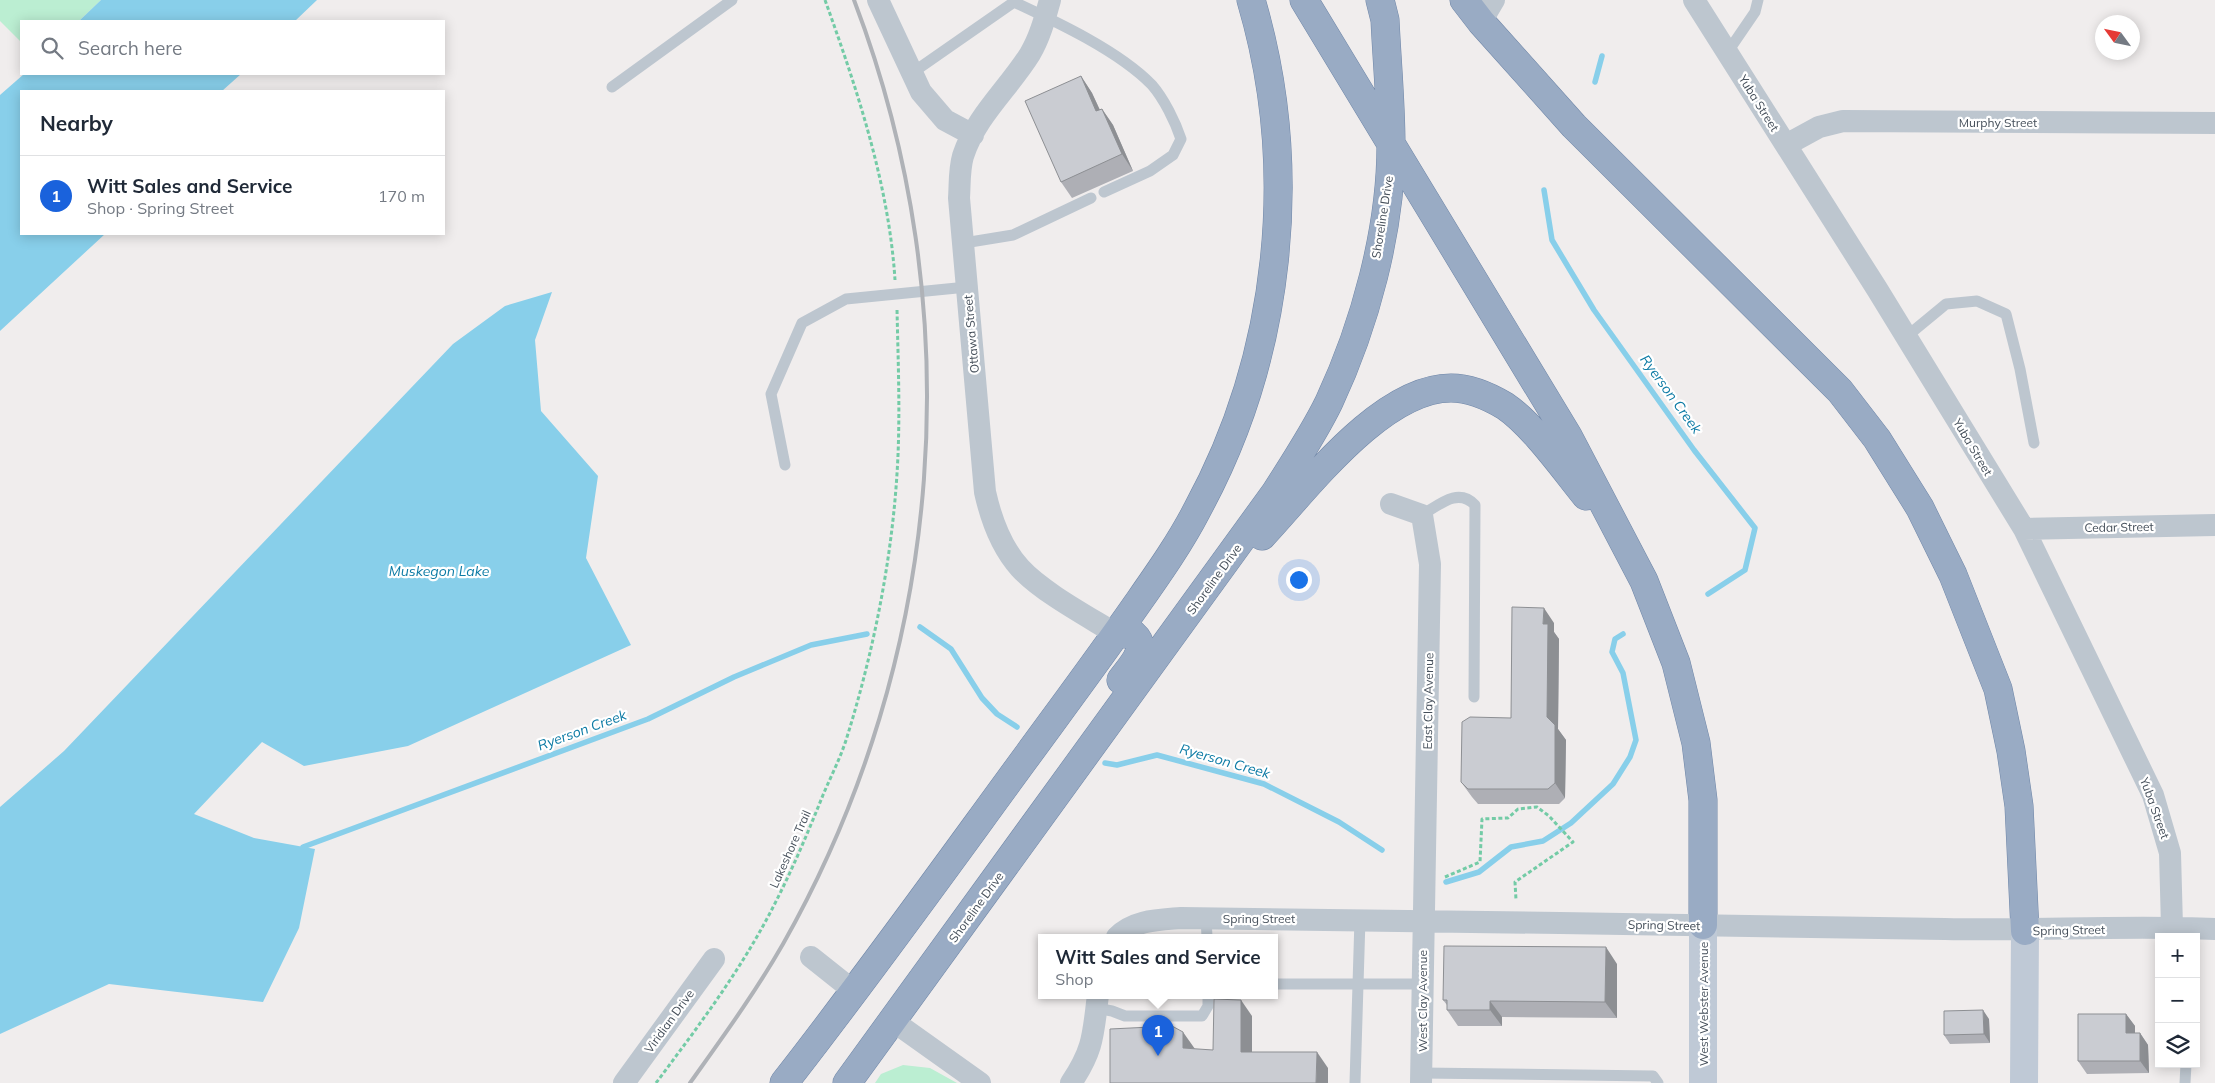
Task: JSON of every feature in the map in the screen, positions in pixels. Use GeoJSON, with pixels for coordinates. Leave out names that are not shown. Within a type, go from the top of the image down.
{"type":"FeatureCollection","features":[{"type":"Feature","properties":{"kind":"highway"},"geometry":{"type":"LineString","coordinates":[[784,1083],[855,992],[1116,634],[1196,513],[1218,470],[1249,387],[1264,330],[1274,274],[1278,208],[1277,152],[1272,101],[1250,0]]}},
{"type":"Feature","properties":{"kind":"highway"},"geometry":{"type":"LineString","coordinates":[[1304,0],[1342,59],[1391,145],[1568,436],[1644,580],[1676,663],[1696,743],[1703,800],[1704,925]]}},
{"type":"Feature","properties":{"kind":"highway","name":"Shoreline Drive"},"geometry":{"type":"LineString","coordinates":[[847,1083],[1201,598],[1275,493],[1303,449],[1328,402],[1347,360],[1364,309],[1379,248],[1388,194],[1391,145],[1385,20],[1380,0]]}},
{"type":"Feature","properties":{"kind":"highway"},"geometry":{"type":"LineString","coordinates":[[1464,0],[1488,11],[1574,126],[1840,391],[1877,439],[1920,508],[1953,575],[1998,689],[2011,751],[2019,806],[2025,931]]}},
{"type":"Feature","properties":{"kind":"highway"},"geometry":{"type":"LineString","coordinates":[[1201,598],[1371,423],[1408,399],[1429,392],[1452,388],[1490,398],[1506,407],[1541,442],[1620,535]]}},
{"type":"Feature","properties":{"kind":"highway"},"geometry":{"type":"LineString","coordinates":[[966,920],[998,851],[1139,656],[1141,647],[1138,639],[1133,634],[1116,634]]}},
{"type":"Feature","properties":{"kind":"highway"},"geometry":{"type":"LineString","coordinates":[[798,1083],[855,992]]}},
{"type":"Feature","properties":{"kind":"main road","name":"West Webster Avenue"},"geometry":{"type":"LineString","coordinates":[[1703,1083],[1704,925]]}},
{"type":"Feature","properties":{"kind":"main road"},"geometry":{"type":"LineString","coordinates":[[2024,1083],[2025,931]]}},
{"type":"Feature","properties":{"kind":"street"},"geometry":{"type":"LineString","coordinates":[[878,0],[921,92],[946,120],[972,135]]}},
{"type":"Feature","properties":{"kind":"street","name":"Yuba Street"},"geometry":{"type":"LineString","coordinates":[[1694,0],[1906,337],[2024,529],[2152,795],[2170,853],[2182,931]]}},
{"type":"Feature","properties":{"kind":"street","name":"Ottawa Street"},"geometry":{"type":"LineString","coordinates":[[1048,8],[1030,54],[983,116],[972,135],[963,156],[960,175],[967,287],[985,492],[998,533],[1008,554],[1021,569],[1042,586],[1116,634]]}},
{"type":"Feature","properties":{"kind":"street","name":"Murphy Street"},"geometry":{"type":"LineString","coordinates":[[1786,145],[1818,127],[1843,121],[2215,123]]}},
{"type":"Feature","properties":{"kind":"street"},"geometry":{"type":"LineString","coordinates":[[1391,504],[1422,515]]}},
{"type":"Feature","properties":{"kind":"street","name":"East Clay Avenue"},"geometry":{"type":"LineString","coordinates":[[1422,515],[1430,564],[1423,920]]}},
{"type":"Feature","properties":{"kind":"street","name":"Cedar Street"},"geometry":{"type":"LineString","coordinates":[[2024,529],[2215,525]]}},
{"type":"Feature","properties":{"kind":"street","name":"Spring Street"},"geometry":{"type":"LineString","coordinates":[[1121,934],[1131,926],[1149,921],[1206,928],[1360,919],[2025,931],[2215,930]]}},
{"type":"Feature","properties":{"kind":"street","name":"West Clay Avenue"},"geometry":{"type":"LineString","coordinates":[[1422,1078],[1423,920]]}},
{"type":"Feature","properties":{"kind":"street"},"geometry":{"type":"LineString","coordinates":[[811,957],[855,992]]}},
{"type":"Feature","properties":{"kind":"street","name":"Viridian Drive"},"geometry":{"type":"LineString","coordinates":[[624,1083],[714,959]]}},
{"type":"Feature","properties":{"kind":"street"},"geometry":{"type":"LineString","coordinates":[[1071,1083],[1084,1063],[1092,1045],[1097,1002]]}},
{"type":"Feature","properties":{"kind":"street"},"geometry":{"type":"LineString","coordinates":[[893,1021],[980,1083]]}},
{"type":"Feature","properties":{"kind":"lane"},"geometry":{"type":"LineString","coordinates":[[612,87],[732,0]]}},
{"type":"Feature","properties":{"kind":"lane"},"geometry":{"type":"LineString","coordinates":[[1727,53],[1755,12],[1758,0]]}},
{"type":"Feature","properties":{"kind":"lane"},"geometry":{"type":"LineString","coordinates":[[912,73],[1008,2],[1048,8],[1124,61],[1153,86],[1179,132],[1181,139],[1172,155],[1150,171],[1104,192]]}},
{"type":"Feature","properties":{"kind":"lane"},"geometry":{"type":"LineString","coordinates":[[964,243],[1013,235],[1092,198]]}},
{"type":"Feature","properties":{"kind":"lane"},"geometry":{"type":"LineString","coordinates":[[785,465],[771,394],[802,323],[846,299],[967,287]]}},
{"type":"Feature","properties":{"kind":"lane"},"geometry":{"type":"LineString","coordinates":[[1906,337],[1946,304],[1977,301],[2006,314],[2020,369],[2034,443]]}},
{"type":"Feature","properties":{"kind":"lane"},"geometry":{"type":"LineString","coordinates":[[1422,515],[1450,497],[1462,496],[1470,499],[1475,505],[1474,697]]}},
{"type":"Feature","properties":{"kind":"lane"},"geometry":{"type":"LineString","coordinates":[[1355,1083],[1360,919]]}},
{"type":"Feature","properties":{"kind":"lane"},"geometry":{"type":"LineString","coordinates":[[1278,984],[1422,984]]}},
{"type":"Feature","properties":{"kind":"lane"},"geometry":{"type":"LineString","coordinates":[[1097,1002],[1125,1016],[1202,1016],[1208,1006],[1208,999]]}},
{"type":"Feature","properties":{"kind":"lane"},"geometry":{"type":"LineString","coordinates":[[2185,1083],[2186,1068]]}},
{"type":"Feature","properties":{"kind":"lane"},"geometry":{"type":"LineString","coordinates":[[1422,1078],[1653,1076],[1658,1083]]}},
{"type":"Feature","properties":{"kind":"path","name":"Lakeshore Trail"},"geometry":{"type":"LineString","coordinates":[[656,1083],[726,988],[770,913],[799,854],[846,739],[863,679],[881,595]]}},
{"type":"Feature","properties":{"kind":"path"},"geometry":{"type":"LineString","coordinates":[[1441,879],[1480,862],[1482,819],[1508,818],[1518,809],[1537,808],[1549,816],[1573,842],[1515,882],[1516,900]]}},
{"type":"Feature","properties":{"kind":"green space"},"geometry":{"type":"Polygon","coordinates":[[[0,0],[101,0],[80,20],[20,20],[20,41],[0,21],[0,0]]]}},
{"type":"Feature","properties":{"kind":"green space"},"geometry":{"type":"Polygon","coordinates":[[[903,1065],[930,1068],[957,1083],[875,1083],[881,1074],[903,1065]]]}},
{"type":"Feature","properties":{"kind":"water"},"geometry":{"type":"Polygon","coordinates":[[[101,0],[317,0],[296,20],[80,20],[101,0]]]}},
{"type":"Feature","properties":{"kind":"water"},"geometry":{"type":"Polygon","coordinates":[[[23,75],[240,75],[223,90],[20,90],[20,235],[104,235],[0,331],[0,95],[23,75]]]}},
{"type":"Feature","properties":{"kind":"water","name":"Muskegon Lake"},"geometry":{"type":"Polygon","coordinates":[[[552,292],[535,340],[541,411],[598,476],[586,558],[631,645],[408,746],[304,766],[262,742],[194,814],[254,838],[315,849],[299,928],[263,1002],[109,984],[0,1034],[0,807],[64,751],[453,344],[505,306],[552,292]]]}},
{"type":"Feature","properties":{"kind":"building"},"geometry":{"type":"Polygon","coordinates":[[[1081,76],[1096,111],[1102,109],[1122,154],[1061,182],[1025,101],[1081,76]]]}},
{"type":"Feature","properties":{"kind":"building"},"geometry":{"type":"Polygon","coordinates":[[[1512,607],[1544,608],[1543,624],[1548,624],[1547,717],[1555,725],[1555,783],[1548,789],[1468,789],[1461,782],[1462,722],[1470,717],[1511,718],[1512,607]]]}},
{"type":"Feature","properties":{"kind":"building"},"geometry":{"type":"Polygon","coordinates":[[[1444,946],[1606,947],[1605,1002],[1490,1001],[1490,1010],[1447,1010],[1447,1000],[1443,1000],[1444,946]]]}},
{"type":"Feature","properties":{"kind":"building"},"geometry":{"type":"Polygon","coordinates":[[[1214,999],[1241,1000],[1241,1052],[1317,1052],[1316,1083],[1110,1083],[1110,1029],[1172,1026],[1183,1032],[1183,1048],[1213,1050],[1214,999]]]}},
{"type":"Feature","properties":{"kind":"building"},"geometry":{"type":"Polygon","coordinates":[[[1983,1010],[1984,1034],[1944,1035],[1944,1011],[1983,1010]]]}},
{"type":"Feature","properties":{"kind":"building"},"geometry":{"type":"Polygon","coordinates":[[[2078,1014],[2126,1014],[2126,1033],[2140,1033],[2140,1061],[2078,1061],[2078,1014]]]}},
{"type":"Feature","properties":{"kind":"waterway","name":"Ryerson Creek"},"geometry":{"type":"LineString","coordinates":[[1595,82],[1602,56]]}},
{"type":"Feature","properties":{"kind":"waterway","name":"Ryerson Creek"},"geometry":{"type":"LineString","coordinates":[[1544,190],[1552,240],[1594,310],[1694,450],[1755,528],[1745,570],[1708,594]]}},
{"type":"Feature","properties":{"kind":"waterway","name":"Ryerson Creek"},"geometry":{"type":"LineString","coordinates":[[920,627],[951,649],[982,698],[997,714],[1017,727]]}},
{"type":"Feature","properties":{"kind":"waterway","name":"Ryerson Creek"},"geometry":{"type":"LineString","coordinates":[[303,847],[648,719],[734,677],[811,645],[867,634]]}},
{"type":"Feature","properties":{"kind":"waterway","name":"Ryerson Creek"},"geometry":{"type":"LineString","coordinates":[[1446,882],[1479,872],[1511,847],[1543,841],[1571,823],[1613,784],[1630,757],[1636,740],[1623,673],[1612,652],[1615,639],[1623,634]]}},
{"type":"Feature","properties":{"kind":"waterway","name":"Ryerson Creek"},"geometry":{"type":"LineString","coordinates":[[1105,763],[1117,765],[1157,755],[1264,784],[1339,822],[1382,850]]}},
{"type":"Feature","properties":{"kind":"railway"},"geometry":{"type":"LineString","coordinates":[[690,1083],[738,1015],[783,944],[838,833],[879,718],[908,600],[924,480],[926,359],[916,237],[892,117],[854,0]]}},
{"type":"Feature","properties":{"kind":"place","name":"Witt Sales and Service"},"geometry":{"type":"Point","coordinates":[1158,1056]}}]}
